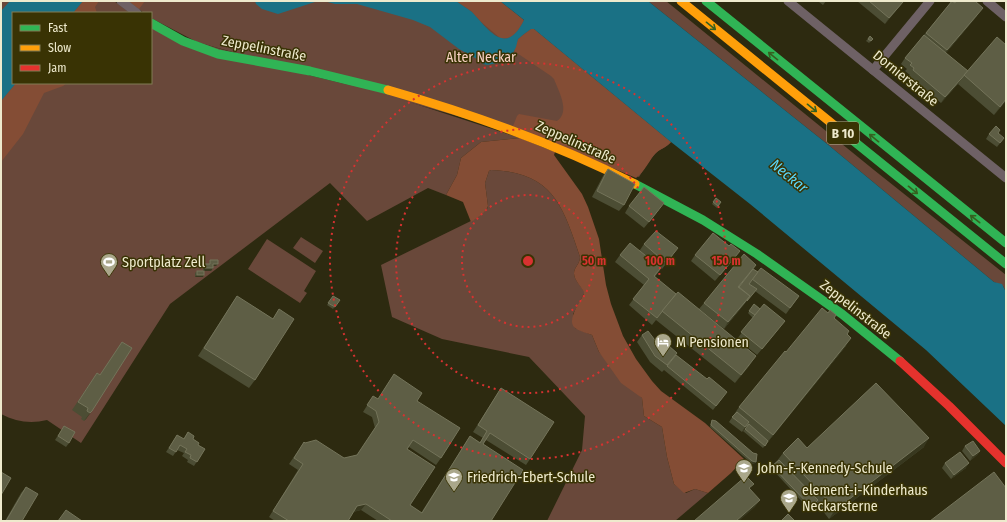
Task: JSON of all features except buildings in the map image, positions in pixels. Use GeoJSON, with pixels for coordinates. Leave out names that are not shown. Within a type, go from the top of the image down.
{"type":"FeatureCollection","features":[{"type":"Feature","properties":{"kind":"main road","name":"B 10"},"geometry":{"type":"LineString","coordinates":[[681,1],[873,158],[1006,264]]}},
{"type":"Feature","properties":{"kind":"main road","name":"B 10"},"geometry":{"type":"LineString","coordinates":[[706,1],[1006,244]]}},
{"type":"Feature","properties":{"kind":"main road","name":"Zeppelinstraße"},"geometry":{"type":"LineString","coordinates":[[152,24],[178,38],[215,53],[314,72],[368,85],[478,118],[578,157],[658,196],[740,242],[846,317],[910,370],[981,437],[1006,463]]}},
{"type":"Feature","properties":{"kind":"street"},"geometry":{"type":"LineString","coordinates":[[121,1],[135,12]]}},
{"type":"Feature","properties":{"kind":"street","name":"Dornierstraße"},"geometry":{"type":"LineString","coordinates":[[788,1],[1006,178]]}},
{"type":"Feature","properties":{"kind":"street"},"geometry":{"type":"LineString","coordinates":[[873,70],[930,1]]}},
{"type":"Feature","properties":{"kind":"street"},"geometry":{"type":"LineString","coordinates":[[987,1],[1006,17]]}},
{"type":"Feature","properties":{"kind":"green space"},"geometry":{"type":"Polygon","coordinates":[[[1,1],[114,1],[129,12],[12,12],[12,84],[152,84],[152,28],[308,75],[382,93],[520,138],[481,142],[461,158],[457,175],[446,195],[428,188],[367,221],[330,183],[170,304],[81,443],[47,420],[24,422],[1,414],[1,1]]]}},
{"type":"Feature","properties":{"kind":"green space","name":"Alter Neckar"},"geometry":{"type":"Polygon","coordinates":[[[128,1],[500,1],[671,142],[653,156],[639,177],[559,145],[197,42],[152,19],[152,12],[143,12],[128,1]]]}},
{"type":"Feature","properties":{"kind":"green space"},"geometry":{"type":"Polygon","coordinates":[[[648,1],[666,1],[1006,275],[1006,292],[1003,286],[994,282],[826,143],[648,1]]]}},
{"type":"Feature","properties":{"kind":"green space"},"geometry":{"type":"Polygon","coordinates":[[[489,171],[512,172],[529,177],[542,185],[552,195],[561,208],[568,222],[580,257],[574,275],[585,292],[573,314],[575,328],[592,335],[599,352],[642,398],[644,416],[662,427],[667,457],[674,484],[686,493],[695,489],[708,493],[675,521],[547,521],[582,450],[585,416],[529,357],[442,339],[392,317],[381,265],[477,218],[487,209],[488,206],[485,183],[489,171]]]}},
{"type":"Feature","properties":{"kind":"green space"},"geometry":{"type":"Polygon","coordinates":[[[301,237],[323,251],[315,263],[293,248],[301,237]]]}},
{"type":"Feature","properties":{"kind":"green space"},"geometry":{"type":"Polygon","coordinates":[[[267,239],[316,271],[304,291],[307,293],[300,303],[248,269],[267,239]]]}},
{"type":"Feature","properties":{"kind":"shaded area"},"geometry":{"type":"Polygon","coordinates":[[[83,1],[99,1],[95,7],[97,12],[74,12],[83,1]]]}},
{"type":"Feature","properties":{"kind":"shaded area"},"geometry":{"type":"Polygon","coordinates":[[[128,1],[145,1],[139,9],[128,1]]]}},
{"type":"Feature","properties":{"kind":"shaded area"},"geometry":{"type":"Polygon","coordinates":[[[456,1],[500,1],[524,20],[515,34],[509,38],[500,38],[471,11],[456,1]]]}},
{"type":"Feature","properties":{"kind":"shaded area"},"geometry":{"type":"Polygon","coordinates":[[[531,29],[534,29],[671,142],[654,155],[639,176],[636,178],[513,126],[519,114],[557,121],[563,112],[562,101],[554,79],[514,51],[518,39],[531,29]]]}},
{"type":"Feature","properties":{"kind":"shaded area"},"geometry":{"type":"Polygon","coordinates":[[[15,84],[66,84],[44,93],[23,134],[1,162],[1,101],[15,84]]]}},
{"type":"Feature","properties":{"kind":"shaded area"},"geometry":{"type":"Polygon","coordinates":[[[520,138],[555,152],[554,155],[582,194],[599,239],[606,285],[611,304],[623,336],[636,359],[661,391],[705,423],[744,459],[731,473],[708,493],[695,489],[684,493],[674,484],[667,457],[662,427],[644,416],[642,398],[621,383],[599,352],[592,335],[578,330],[572,324],[575,310],[584,294],[574,275],[580,257],[568,222],[552,195],[542,185],[529,177],[512,172],[491,170],[489,171],[485,183],[488,206],[487,209],[471,222],[463,202],[446,195],[457,175],[461,158],[481,142],[520,138]]]}},
{"type":"Feature","properties":{"kind":"water"},"geometry":{"type":"Polygon","coordinates":[[[10,1],[83,1],[74,12],[12,12],[12,84],[15,84],[1,101],[1,11],[10,1]]]}},
{"type":"Feature","properties":{"kind":"water"},"geometry":{"type":"Polygon","coordinates":[[[255,1],[318,1],[278,14],[262,9],[256,4],[255,1]]]}},
{"type":"Feature","properties":{"kind":"water","name":"Neckar"},"geometry":{"type":"Polygon","coordinates":[[[324,1],[456,1],[472,12],[491,32],[498,37],[504,38],[511,37],[524,20],[500,1],[648,1],[826,143],[994,282],[1002,284],[1006,292],[1006,426],[926,350],[750,204],[671,142],[534,29],[531,29],[518,39],[512,55],[497,63],[487,65],[459,49],[430,27],[413,20],[357,4],[335,4],[324,1]]]}},
{"type":"Feature","properties":{"kind":"traffic: fast"},"geometry":{"type":"LineString","coordinates":[[706,1],[1006,243]]}},
{"type":"Feature","properties":{"kind":"traffic: fast"},"geometry":{"type":"LineString","coordinates":[[152,24],[183,41],[218,54],[310,71],[388,90]]}},
{"type":"Feature","properties":{"kind":"traffic: fast"},"geometry":{"type":"LineString","coordinates":[[835,126],[1006,264]]}},
{"type":"Feature","properties":{"kind":"traffic: fast"},"geometry":{"type":"LineString","coordinates":[[635,184],[703,220],[757,254],[842,314],[900,361]]}},
{"type":"Feature","properties":{"kind":"traffic: slow"},"geometry":{"type":"LineString","coordinates":[[681,1],[835,126]]}},
{"type":"Feature","properties":{"kind":"traffic: slow"},"geometry":{"type":"LineString","coordinates":[[388,90],[451,109],[513,131],[605,169],[635,184]]}},
{"type":"Feature","properties":{"kind":"traffic: jam"},"geometry":{"type":"LineString","coordinates":[[900,361],[949,406],[1006,463]]}},
{"type":"Feature","properties":{"kind":"place","name":"Sportplatz Zell"},"geometry":{"type":"Point","coordinates":[109,277]}},
{"type":"Feature","properties":{"kind":"place","name":"M Pensionen"},"geometry":{"type":"Point","coordinates":[663,357]}},
{"type":"Feature","properties":{"kind":"place","name":"John-F.-Kennedy-Schule"},"geometry":{"type":"Point","coordinates":[744,483]}},
{"type":"Feature","properties":{"kind":"place","name":"Friedrich-Ebert-Schule"},"geometry":{"type":"Point","coordinates":[454,492]}},
{"type":"Feature","properties":{"kind":"place","name":"element-i-Kinderhaus Neckarsterne"},"geometry":{"type":"Point","coordinates":[789,513]}}]}
